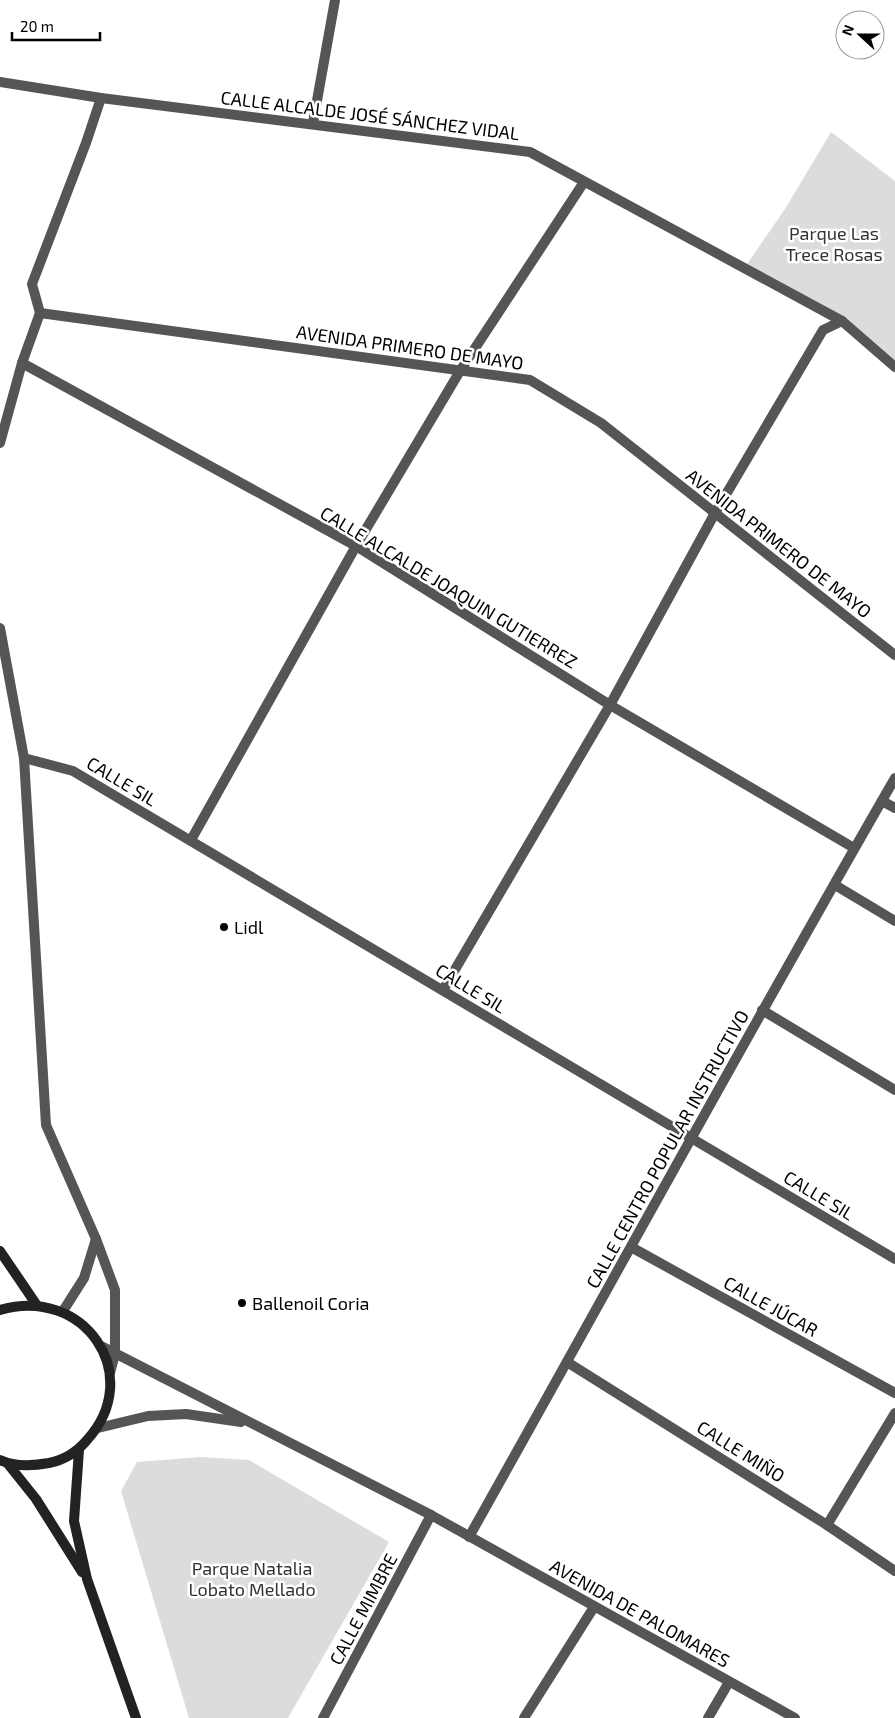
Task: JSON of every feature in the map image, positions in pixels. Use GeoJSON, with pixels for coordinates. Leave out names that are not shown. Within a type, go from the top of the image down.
{"type":"FeatureCollection","features":[{"type":"Feature","properties":{"kind":"main road"},"geometry":{"type":"LineString","coordinates":[[0,1251],[36,1304]]}},
{"type":"Feature","properties":{"kind":"main road"},"geometry":{"type":"LineString","coordinates":[[0,1310],[18,1305],[36,1304],[63,1311],[85,1326],[101,1346],[110,1373],[109,1402],[98,1428],[79,1450],[57,1462],[32,1466],[4,1462]]}},
{"type":"Feature","properties":{"kind":"main road"},"geometry":{"type":"LineString","coordinates":[[79,1450],[74,1521],[87,1579],[136,1718]]}},
{"type":"Feature","properties":{"kind":"main road"},"geometry":{"type":"LineString","coordinates":[[4,1462],[36,1498],[87,1579]]}},
{"type":"Feature","properties":{"kind":"street"},"geometry":{"type":"LineString","coordinates":[[313,123],[335,0]]}},
{"type":"Feature","properties":{"kind":"street","name":"CALLE ALCALDE JOSÉ SÁNCHEZ VIDAL"},"geometry":{"type":"LineString","coordinates":[[0,82],[101,98],[313,123],[530,152],[842,321],[895,366]]}},
{"type":"Feature","properties":{"kind":"street"},"geometry":{"type":"LineString","coordinates":[[0,443],[22,363],[40,313],[32,284],[86,143],[101,98]]}},
{"type":"Feature","properties":{"kind":"street"},"geometry":{"type":"LineString","coordinates":[[191,840],[356,546],[460,370],[584,182]]}},
{"type":"Feature","properties":{"kind":"street","name":"AVENIDA PRIMERO DE MAYO"},"geometry":{"type":"LineString","coordinates":[[40,313],[530,380],[600,423],[895,656]]}},
{"type":"Feature","properties":{"kind":"street"},"geometry":{"type":"LineString","coordinates":[[443,990],[610,705],[715,514],[823,330],[842,321]]}},
{"type":"Feature","properties":{"kind":"street","name":"CALLE ALCALDE JOAQUIN GUTIERREZ"},"geometry":{"type":"LineString","coordinates":[[22,363],[356,546],[610,705],[854,848]]}},
{"type":"Feature","properties":{"kind":"street"},"geometry":{"type":"LineString","coordinates":[[0,628],[24,758],[46,1125],[96,1240],[115,1290],[115,1354],[110,1373]]}},
{"type":"Feature","properties":{"kind":"street","name":"CALLE SIL"},"geometry":{"type":"LineString","coordinates":[[24,758],[73,771],[895,1259]]}},
{"type":"Feature","properties":{"kind":"street","name":"CALLE CENTRO POPULAR INSTRUCTIVO"},"geometry":{"type":"LineString","coordinates":[[469,1537],[693,1138],[762,1010],[835,886],[854,848],[895,778]]}},
{"type":"Feature","properties":{"kind":"street"},"geometry":{"type":"LineString","coordinates":[[882,801],[895,808]]}},
{"type":"Feature","properties":{"kind":"street"},"geometry":{"type":"LineString","coordinates":[[835,886],[895,921]]}},
{"type":"Feature","properties":{"kind":"street"},"geometry":{"type":"LineString","coordinates":[[762,1010],[895,1090]]}},
{"type":"Feature","properties":{"kind":"street"},"geometry":{"type":"LineString","coordinates":[[63,1311],[84,1278],[96,1240]]}},
{"type":"Feature","properties":{"kind":"street","name":"CALLE JÚCAR"},"geometry":{"type":"LineString","coordinates":[[631,1247],[895,1393]]}},
{"type":"Feature","properties":{"kind":"street","name":"AVENIDA DE PALOMARES"},"geometry":{"type":"LineString","coordinates":[[101,1346],[431,1515],[795,1718]]}},
{"type":"Feature","properties":{"kind":"street","name":"CALLE MIÑO"},"geometry":{"type":"LineString","coordinates":[[567,1362],[827,1525],[895,1572]]}},
{"type":"Feature","properties":{"kind":"street"},"geometry":{"type":"LineString","coordinates":[[827,1525],[895,1413]]}},
{"type":"Feature","properties":{"kind":"street"},"geometry":{"type":"LineString","coordinates":[[98,1428],[148,1416],[186,1414],[252,1424]]}},
{"type":"Feature","properties":{"kind":"street","name":"CALLE MIMBRE"},"geometry":{"type":"LineString","coordinates":[[323,1718],[431,1515]]}},
{"type":"Feature","properties":{"kind":"street"},"geometry":{"type":"LineString","coordinates":[[524,1718],[594,1607]]}},
{"type":"Feature","properties":{"kind":"street"},"geometry":{"type":"LineString","coordinates":[[708,1718],[729,1682]]}},
{"type":"Feature","properties":{"kind":"green space","name":"Parque Las Trece Rosas"},"geometry":{"type":"Polygon","coordinates":[[[831,132],[895,181],[895,361],[747,264],[785,209],[831,132]]]}},
{"type":"Feature","properties":{"kind":"green space","name":"Parque Natalia Lobato Mellado"},"geometry":{"type":"Polygon","coordinates":[[[200,1457],[249,1460],[389,1542],[288,1718],[189,1718],[121,1491],[137,1462],[200,1457]]]}},
{"type":"Feature","properties":{"kind":"place","name":"Lidl"},"geometry":{"type":"Point","coordinates":[224,927]}},
{"type":"Feature","properties":{"kind":"place","name":"Ballenoil Coria"},"geometry":{"type":"Point","coordinates":[242,1303]}}]}
